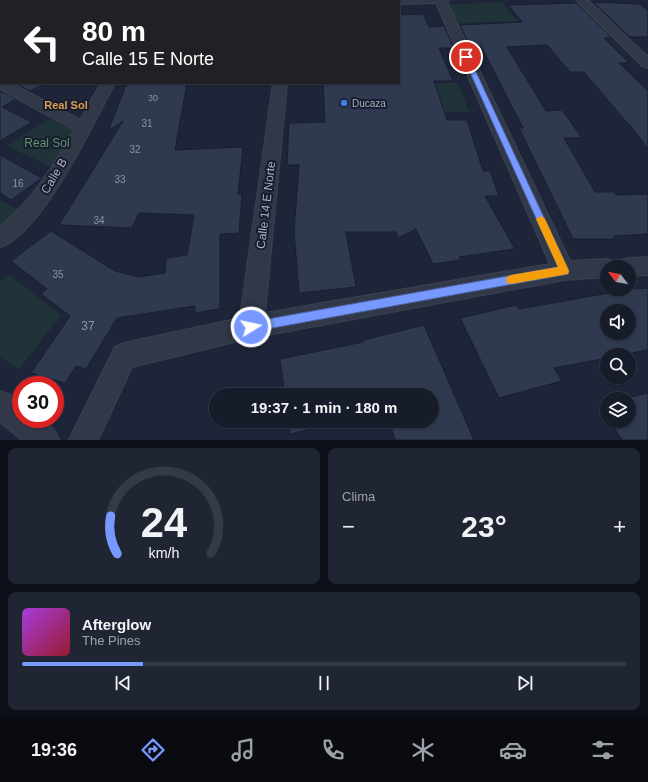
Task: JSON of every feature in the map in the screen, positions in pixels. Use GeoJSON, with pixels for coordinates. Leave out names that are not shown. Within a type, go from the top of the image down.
{"type":"FeatureCollection","features":[{"type":"Feature","properties":{"kind":"street"},"geometry":{"type":"LineString","coordinates":[[400,1],[441,0],[564,271]]}},
{"type":"Feature","properties":{"kind":"street"},"geometry":{"type":"LineString","coordinates":[[582,0],[648,64]]}},
{"type":"Feature","properties":{"kind":"street"},"geometry":{"type":"LineString","coordinates":[[2,84],[83,128]]}},
{"type":"Feature","properties":{"kind":"street","name":"Calle B"},"geometry":{"type":"LineString","coordinates":[[0,239],[12,230],[46,192],[107,84]]}},
{"type":"Feature","properties":{"kind":"street","name":"Calle 14 E Norte"},"geometry":{"type":"LineString","coordinates":[[251,327],[280,84]]}},
{"type":"Feature","properties":{"kind":"street"},"geometry":{"type":"LineString","coordinates":[[636,267],[648,266]]}},
{"type":"Feature","properties":{"kind":"street"},"geometry":{"type":"LineString","coordinates":[[83,440],[124,356],[251,327],[564,271],[600,268]]}},
{"type":"Feature","properties":{"kind":"street"},"geometry":{"type":"LineString","coordinates":[[0,405],[45,440]]}},
{"type":"Feature","properties":{"kind":"green space"},"geometry":{"type":"Polygon","coordinates":[[[502,2],[517,21],[459,23],[447,5],[502,2]]]}},
{"type":"Feature","properties":{"kind":"green space"},"geometry":{"type":"Polygon","coordinates":[[[458,83],[469,112],[380,112],[376,84],[458,83]]]}},
{"type":"Feature","properties":{"kind":"green space","name":"Real Sol"},"geometry":{"type":"Polygon","coordinates":[[[49,119],[76,132],[54,168],[7,146],[49,119]]]}},
{"type":"Feature","properties":{"kind":"green space"},"geometry":{"type":"Polygon","coordinates":[[[0,200],[19,210],[0,232],[0,200]]]}},
{"type":"Feature","properties":{"kind":"green space"},"geometry":{"type":"Polygon","coordinates":[[[9,275],[61,315],[19,369],[0,356],[0,282],[9,275]]]}},
{"type":"Feature","properties":{"kind":"building"},"geometry":{"type":"Polygon","coordinates":[[[593,2],[640,4],[648,11],[648,37],[630,37],[593,2]]]}},
{"type":"Feature","properties":{"kind":"building"},"geometry":{"type":"Polygon","coordinates":[[[577,3],[612,38],[604,38],[629,63],[619,63],[648,91],[648,149],[630,125],[584,72],[570,72],[547,45],[507,47],[546,111],[562,110],[582,138],[564,138],[595,192],[614,192],[616,195],[648,194],[648,234],[614,236],[616,239],[573,239],[519,128],[523,128],[481,46],[470,47],[460,25],[522,22],[508,5],[577,3]]]}},
{"type":"Feature","properties":{"kind":"building"},"geometry":{"type":"Polygon","coordinates":[[[423,14],[429,27],[444,26],[454,48],[439,48],[453,81],[434,81],[447,120],[467,120],[483,171],[490,171],[499,196],[485,196],[515,249],[459,257],[460,260],[433,264],[416,229],[398,238],[396,232],[346,232],[356,287],[299,293],[294,232],[299,165],[287,165],[289,123],[325,122],[323,84],[400,84],[400,15],[423,14]]]}},
{"type":"Feature","properties":{"kind":"building"},"geometry":{"type":"Polygon","coordinates":[[[16,84],[44,84],[30,91],[16,84]]]}},
{"type":"Feature","properties":{"kind":"building"},"geometry":{"type":"Polygon","coordinates":[[[127,84],[187,84],[175,150],[243,147],[238,194],[242,194],[239,233],[220,234],[220,309],[195,313],[195,306],[117,318],[86,369],[76,366],[65,383],[64,376],[41,376],[31,373],[70,316],[41,294],[47,289],[11,261],[51,231],[115,271],[138,277],[165,273],[166,258],[187,255],[194,215],[139,213],[132,228],[59,225],[123,121],[108,131],[127,84]]]}},
{"type":"Feature","properties":{"kind":"building"},"geometry":{"type":"Polygon","coordinates":[[[0,91],[16,99],[2,107],[32,122],[0,141],[0,91]]]}},
{"type":"Feature","properties":{"kind":"building"},"geometry":{"type":"Polygon","coordinates":[[[0,155],[42,178],[11,200],[0,193],[0,155]]]}},
{"type":"Feature","properties":{"kind":"building"},"geometry":{"type":"Polygon","coordinates":[[[648,288],[648,350],[636,352],[636,348],[600,348],[600,359],[554,368],[562,381],[499,398],[460,318],[516,305],[519,309],[600,295],[600,296],[636,296],[636,289],[648,288]]]}},
{"type":"Feature","properties":{"kind":"building"},"geometry":{"type":"Polygon","coordinates":[[[424,325],[474,440],[395,440],[391,428],[439,428],[439,388],[284,388],[280,359],[363,342],[363,340],[424,325]]]}},
{"type":"Feature","properties":{"kind":"building"},"geometry":{"type":"Polygon","coordinates":[[[648,393],[648,440],[622,440],[614,428],[636,428],[636,396],[648,393]]]}},
{"type":"Feature","properties":{"kind":"building"},"geometry":{"type":"Polygon","coordinates":[[[289,428],[315,428],[290,434],[289,428]]]}},
{"type":"Feature","properties":{"kind":"slow traffic"},"geometry":{"type":"LineString","coordinates":[[511,280],[564,271],[541,219]]}},
{"type":"Feature","properties":{"kind":"place","name":"Ducaza"},"geometry":{"type":"Point","coordinates":[344,103]}},
{"type":"Feature","properties":{"kind":"district","name":"Real Sol"},"geometry":{"type":"Point","coordinates":[66,105]}},
{"type":"Feature","properties":{"kind":"route"},"geometry":{"type":"LineString","coordinates":[[251,327],[564,271],[466,57]]}}]}
